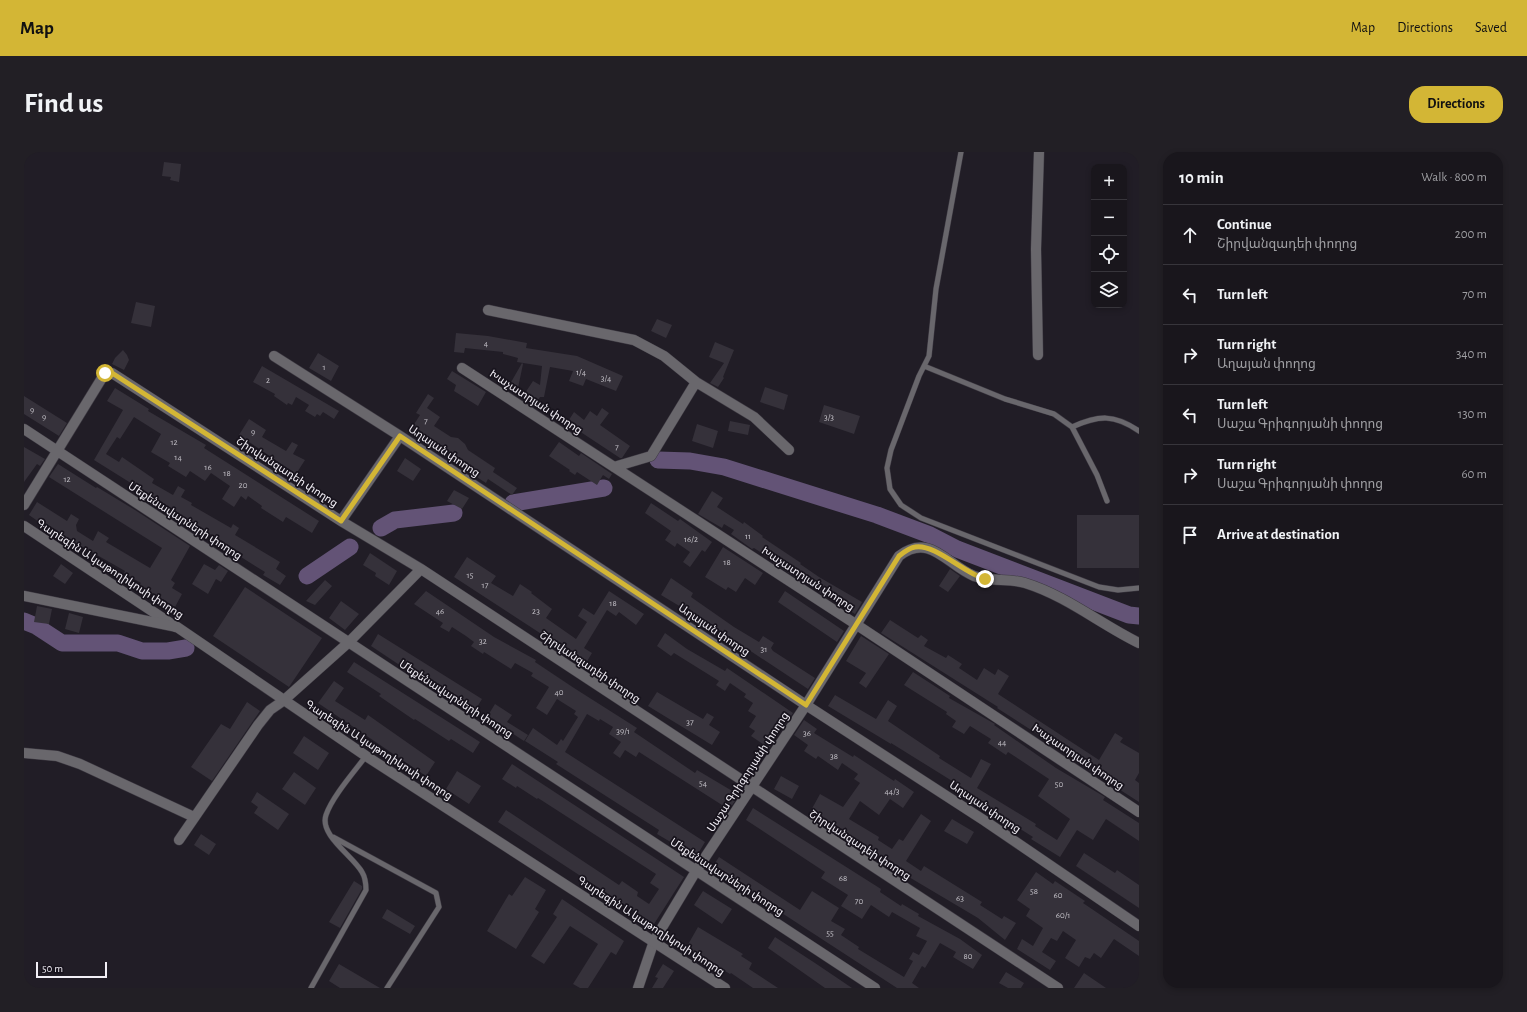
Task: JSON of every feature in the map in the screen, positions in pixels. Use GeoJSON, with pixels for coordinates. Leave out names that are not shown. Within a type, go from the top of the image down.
{"type":"FeatureCollection","features":[{"type":"Feature","properties":{"kind":"street"},"geometry":{"type":"LineString","coordinates":[[1038,355],[1036,249],[1039,152]]}},
{"type":"Feature","properties":{"kind":"street"},"geometry":{"type":"LineString","coordinates":[[488,310],[634,340],[664,356],[696,382],[754,417],[790,450]]}},
{"type":"Feature","properties":{"kind":"street","name":"Աղայան փողոց"},"geometry":{"type":"LineString","coordinates":[[274,356],[400,436],[806,705],[985,821],[1139,926]]}},
{"type":"Feature","properties":{"kind":"street","name":"Խաչատրյան փողոց"},"geometry":{"type":"LineString","coordinates":[[462,368],[1139,812]]}},
{"type":"Feature","properties":{"kind":"street","name":"Շիրվանզադեի փողոց"},"geometry":{"type":"LineString","coordinates":[[58,451],[105,373],[112,373],[341,521],[421,569],[752,789],[1058,988]]}},
{"type":"Feature","properties":{"kind":"street"},"geometry":{"type":"LineString","coordinates":[[614,467],[651,456],[696,382]]}},
{"type":"Feature","properties":{"kind":"street","name":"Մեքենավարների փողոց"},"geometry":{"type":"LineString","coordinates":[[24,429],[875,988]]}},
{"type":"Feature","properties":{"kind":"street"},"geometry":{"type":"LineString","coordinates":[[341,521],[400,436]]}},
{"type":"Feature","properties":{"kind":"street"},"geometry":{"type":"LineString","coordinates":[[24,505],[58,451]]}},
{"type":"Feature","properties":{"kind":"street","name":"Գարեգին Ա կաթողիկոսի փողոց"},"geometry":{"type":"LineString","coordinates":[[24,526],[177,627],[283,701],[366,756],[725,988]]}},
{"type":"Feature","properties":{"kind":"street","name":"Սաշա Գրիգորյանի փողոց"},"geometry":{"type":"LineString","coordinates":[[638,988],[654,941],[696,871],[752,789],[899,556],[915,546],[925,547],[973,575],[985,579],[1010,580],[1025,583],[1062,598],[1139,643]]}},
{"type":"Feature","properties":{"kind":"street"},"geometry":{"type":"LineString","coordinates":[[179,840],[258,725],[270,710],[283,701],[349,642],[421,569]]}},
{"type":"Feature","properties":{"kind":"street"},"geometry":{"type":"LineString","coordinates":[[24,596],[177,627]]}},
{"type":"Feature","properties":{"kind":"street"},"geometry":{"type":"LineString","coordinates":[[24,752],[57,756],[80,764],[194,817]]}},
{"type":"Feature","properties":{"kind":"lane"},"geometry":{"type":"LineString","coordinates":[[961,152],[933,303],[929,356],[891,450],[887,468],[890,489],[901,505],[921,518],[1099,588],[1118,590],[1139,588]]}},
{"type":"Feature","properties":{"kind":"lane"},"geometry":{"type":"LineString","coordinates":[[924,366],[1005,399],[1054,414],[1072,427],[1097,475],[1107,501]]}},
{"type":"Feature","properties":{"kind":"lane"},"geometry":{"type":"LineString","coordinates":[[1072,427],[1090,419],[1109,417],[1128,423],[1139,431]]}},
{"type":"Feature","properties":{"kind":"lane"},"geometry":{"type":"LineString","coordinates":[[311,988],[366,890],[362,872],[331,836],[324,825],[326,815],[366,756]]}},
{"type":"Feature","properties":{"kind":"lane"},"geometry":{"type":"LineString","coordinates":[[331,836],[436,893],[439,907],[387,988]]}},
{"type":"Feature","properties":{"kind":"building"},"geometry":{"type":"Polygon","coordinates":[[[164,162],[181,164],[179,182],[170,180],[171,177],[162,176],[164,162]]]}},
{"type":"Feature","properties":{"kind":"building"},"geometry":{"type":"Polygon","coordinates":[[[136,302],[155,306],[151,327],[131,323],[136,302]]]}},
{"type":"Feature","properties":{"kind":"building"},"geometry":{"type":"Polygon","coordinates":[[[657,319],[672,325],[666,338],[651,331],[657,319]]]}},
{"type":"Feature","properties":{"kind":"building"},"geometry":{"type":"Polygon","coordinates":[[[456,333],[488,336],[527,343],[526,348],[577,356],[623,376],[616,391],[586,379],[583,386],[569,381],[573,371],[550,367],[544,397],[540,397],[536,403],[525,396],[525,393],[533,381],[540,385],[542,366],[517,362],[518,358],[503,354],[503,352],[465,348],[464,353],[454,352],[456,333]]]}},
{"type":"Feature","properties":{"kind":"building"},"geometry":{"type":"Polygon","coordinates":[[[715,342],[734,350],[723,377],[724,378],[718,387],[710,383],[724,363],[709,357],[715,342]]]}},
{"type":"Feature","properties":{"kind":"building"},"geometry":{"type":"Polygon","coordinates":[[[123,350],[129,360],[124,370],[112,364],[115,358],[123,350]]]}},
{"type":"Feature","properties":{"kind":"building"},"geometry":{"type":"Polygon","coordinates":[[[318,353],[339,366],[331,381],[309,368],[318,353]]]}},
{"type":"Feature","properties":{"kind":"building"},"geometry":{"type":"Polygon","coordinates":[[[522,363],[523,364],[518,388],[510,384],[522,363]]]}},
{"type":"Feature","properties":{"kind":"building"},"geometry":{"type":"Polygon","coordinates":[[[262,366],[339,411],[334,419],[323,412],[320,416],[317,414],[315,417],[305,411],[309,405],[296,397],[292,405],[288,403],[287,405],[274,396],[275,394],[253,382],[262,366]]]}},
{"type":"Feature","properties":{"kind":"building"},"geometry":{"type":"Polygon","coordinates":[[[452,371],[486,392],[478,406],[454,391],[456,385],[447,379],[452,371]]]}},
{"type":"Feature","properties":{"kind":"building"},"geometry":{"type":"Polygon","coordinates":[[[765,387],[788,395],[784,410],[760,402],[765,387]]]}},
{"type":"Feature","properties":{"kind":"building"},"geometry":{"type":"Polygon","coordinates":[[[115,388],[149,409],[148,411],[206,445],[204,448],[319,521],[312,533],[286,517],[283,522],[261,508],[262,506],[248,496],[246,500],[241,496],[234,507],[222,499],[230,486],[211,473],[205,481],[190,471],[186,477],[168,466],[170,463],[151,452],[161,434],[134,417],[120,439],[117,437],[106,454],[119,462],[122,457],[154,479],[152,483],[173,495],[178,486],[185,490],[181,497],[192,503],[191,505],[231,528],[233,524],[239,528],[235,535],[280,562],[276,569],[286,576],[280,585],[263,575],[265,572],[241,557],[243,554],[165,507],[166,505],[94,460],[123,410],[107,401],[115,388]]]}},
{"type":"Feature","properties":{"kind":"building"},"geometry":{"type":"Polygon","coordinates":[[[428,394],[434,398],[427,408],[440,417],[434,426],[451,437],[458,438],[465,444],[468,450],[495,468],[493,472],[517,488],[512,495],[488,479],[486,483],[438,452],[441,448],[411,429],[420,415],[416,413],[428,394]]]}},
{"type":"Feature","properties":{"kind":"building"},"geometry":{"type":"Polygon","coordinates":[[[24,396],[67,423],[59,436],[24,414],[24,396]]]}},
{"type":"Feature","properties":{"kind":"building"},"geometry":{"type":"Polygon","coordinates":[[[824,405],[860,416],[854,434],[819,422],[824,405]]]}},
{"type":"Feature","properties":{"kind":"building"},"geometry":{"type":"Polygon","coordinates":[[[602,408],[609,413],[600,425],[630,446],[622,458],[567,423],[574,412],[584,420],[590,411],[597,416],[602,408]]]}},
{"type":"Feature","properties":{"kind":"building"},"geometry":{"type":"Polygon","coordinates":[[[249,419],[266,430],[262,437],[286,451],[292,442],[298,445],[293,454],[305,460],[296,474],[239,435],[249,419]]]}},
{"type":"Feature","properties":{"kind":"building"},"geometry":{"type":"Polygon","coordinates":[[[730,421],[750,425],[748,435],[728,431],[730,421]]]}},
{"type":"Feature","properties":{"kind":"building"},"geometry":{"type":"Polygon","coordinates":[[[697,424],[718,431],[713,448],[692,441],[697,424]]]}},
{"type":"Feature","properties":{"kind":"building"},"geometry":{"type":"Polygon","coordinates":[[[559,442],[579,456],[581,453],[612,474],[609,479],[603,475],[597,485],[577,472],[575,475],[569,471],[570,470],[549,456],[559,442]]]}},
{"type":"Feature","properties":{"kind":"building"},"geometry":{"type":"Polygon","coordinates":[[[24,447],[45,459],[40,466],[37,464],[24,482],[24,447]]]}},
{"type":"Feature","properties":{"kind":"building"},"geometry":{"type":"Polygon","coordinates":[[[405,458],[421,469],[413,481],[397,471],[405,458]]]}},
{"type":"Feature","properties":{"kind":"building"},"geometry":{"type":"Polygon","coordinates":[[[58,464],[135,510],[190,546],[171,580],[175,583],[172,588],[182,594],[175,607],[139,585],[141,583],[124,573],[125,571],[83,547],[82,549],[59,536],[29,515],[37,502],[67,521],[71,514],[79,519],[76,525],[77,531],[93,541],[98,531],[109,538],[106,542],[150,568],[162,548],[49,477],[58,464]]]}},
{"type":"Feature","properties":{"kind":"building"},"geometry":{"type":"Polygon","coordinates":[[[454,490],[469,498],[462,509],[447,501],[454,490]]]}},
{"type":"Feature","properties":{"kind":"building"},"geometry":{"type":"Polygon","coordinates":[[[712,491],[723,498],[717,507],[743,524],[744,522],[763,536],[762,537],[819,577],[862,602],[855,614],[773,563],[774,561],[754,548],[752,549],[731,534],[734,530],[724,524],[722,528],[698,514],[712,491]]]}},
{"type":"Feature","properties":{"kind":"building"},"geometry":{"type":"Polygon","coordinates":[[[651,503],[678,521],[680,519],[712,542],[705,552],[702,550],[690,567],[683,562],[690,552],[677,543],[675,547],[665,540],[671,531],[645,513],[651,503]]]}},
{"type":"Feature","properties":{"kind":"building"},"geometry":{"type":"Polygon","coordinates":[[[1077,515],[1139,515],[1139,568],[1077,568],[1077,515]]]}},
{"type":"Feature","properties":{"kind":"building"},"geometry":{"type":"Polygon","coordinates":[[[723,547],[763,573],[755,585],[745,578],[736,592],[728,587],[726,590],[705,577],[723,547]]]}},
{"type":"Feature","properties":{"kind":"building"},"geometry":{"type":"Polygon","coordinates":[[[370,553],[397,571],[389,585],[375,576],[376,573],[363,565],[370,553]]]}},
{"type":"Feature","properties":{"kind":"building"},"geometry":{"type":"Polygon","coordinates":[[[467,557],[496,576],[491,583],[513,596],[520,584],[532,592],[531,593],[552,609],[546,618],[576,639],[587,622],[578,616],[583,608],[594,615],[609,591],[644,614],[636,625],[619,612],[616,616],[607,610],[584,648],[592,653],[586,663],[454,577],[467,557]]]}},
{"type":"Feature","properties":{"kind":"building"},"geometry":{"type":"Polygon","coordinates":[[[61,564],[73,573],[65,584],[53,576],[61,564]]]}},
{"type":"Feature","properties":{"kind":"building"},"geometry":{"type":"Polygon","coordinates":[[[204,564],[215,570],[219,565],[228,571],[221,582],[216,579],[208,594],[192,584],[204,564]]]}},
{"type":"Feature","properties":{"kind":"building"},"geometry":{"type":"Polygon","coordinates":[[[950,569],[960,576],[948,592],[939,586],[950,569]]]}},
{"type":"Feature","properties":{"kind":"building"},"geometry":{"type":"Polygon","coordinates":[[[671,578],[693,593],[691,597],[734,627],[759,642],[763,636],[774,643],[771,648],[773,651],[815,678],[808,689],[749,650],[747,652],[726,639],[727,637],[661,595],[671,578]]]}},
{"type":"Feature","properties":{"kind":"building"},"geometry":{"type":"Polygon","coordinates":[[[325,580],[332,586],[315,605],[306,601],[325,580]]]}},
{"type":"Feature","properties":{"kind":"building"},"geometry":{"type":"Polygon","coordinates":[[[245,587],[322,638],[289,687],[213,636],[245,587]]]}},
{"type":"Feature","properties":{"kind":"building"},"geometry":{"type":"Polygon","coordinates":[[[426,591],[494,637],[536,660],[535,662],[637,728],[634,732],[695,773],[697,770],[739,795],[726,814],[719,810],[722,805],[639,752],[636,757],[625,750],[620,758],[613,753],[621,742],[609,734],[613,727],[600,719],[599,721],[587,714],[565,752],[705,842],[696,857],[657,834],[659,830],[556,764],[558,762],[525,741],[533,728],[557,745],[561,739],[563,741],[578,717],[574,714],[576,711],[557,699],[547,715],[536,708],[549,687],[531,676],[533,673],[515,663],[511,669],[484,652],[483,654],[471,646],[474,642],[452,627],[449,632],[440,627],[443,623],[414,604],[426,591]]]}},
{"type":"Feature","properties":{"kind":"building"},"geometry":{"type":"Polygon","coordinates":[[[785,591],[844,631],[837,642],[778,602],[785,591]]]}},
{"type":"Feature","properties":{"kind":"building"},"geometry":{"type":"Polygon","coordinates":[[[341,601],[359,614],[345,630],[329,618],[341,601]]]}},
{"type":"Feature","properties":{"kind":"building"},"geometry":{"type":"Polygon","coordinates":[[[37,606],[52,609],[49,624],[34,622],[37,606]]]}},
{"type":"Feature","properties":{"kind":"building"},"geometry":{"type":"Polygon","coordinates":[[[69,613],[83,617],[79,633],[65,629],[69,613]]]}},
{"type":"Feature","properties":{"kind":"building"},"geometry":{"type":"Polygon","coordinates":[[[890,620],[918,638],[921,635],[928,640],[924,646],[946,658],[948,655],[962,664],[959,668],[977,680],[984,668],[995,675],[998,669],[1009,676],[998,694],[1099,760],[1115,733],[1123,738],[1120,742],[1139,753],[1139,773],[1135,780],[1139,783],[1139,802],[1075,761],[1056,746],[997,708],[998,707],[881,633],[890,620]]]}},
{"type":"Feature","properties":{"kind":"building"},"geometry":{"type":"Polygon","coordinates":[[[665,633],[687,649],[725,671],[727,668],[793,713],[769,748],[751,736],[755,731],[749,727],[756,716],[748,711],[753,703],[744,697],[746,694],[730,683],[725,691],[716,685],[719,681],[674,653],[671,656],[657,646],[665,633]]]}},
{"type":"Feature","properties":{"kind":"building"},"geometry":{"type":"Polygon","coordinates":[[[378,634],[482,699],[474,712],[434,688],[371,646],[378,634]]]}},
{"type":"Feature","properties":{"kind":"building"},"geometry":{"type":"Polygon","coordinates":[[[861,636],[889,654],[866,688],[859,683],[866,673],[846,661],[861,636]]]}},
{"type":"Feature","properties":{"kind":"building"},"geometry":{"type":"Polygon","coordinates":[[[354,662],[480,742],[473,753],[451,739],[449,741],[415,719],[414,720],[379,696],[381,694],[347,672],[354,662]]]}},
{"type":"Feature","properties":{"kind":"building"},"geometry":{"type":"Polygon","coordinates":[[[913,672],[950,696],[949,698],[995,724],[994,725],[1056,768],[1105,797],[1103,800],[1139,823],[1139,841],[1106,819],[1093,840],[1077,830],[1060,857],[1031,839],[1033,837],[972,798],[973,796],[955,786],[957,784],[828,706],[835,695],[876,719],[888,700],[897,706],[888,721],[940,756],[939,758],[971,778],[981,759],[991,764],[977,788],[1036,824],[1035,826],[1057,840],[1070,819],[1038,796],[1049,779],[1008,752],[1006,755],[988,743],[991,739],[970,726],[964,734],[952,727],[956,721],[946,714],[947,712],[904,685],[913,672]]]}},
{"type":"Feature","properties":{"kind":"building"},"geometry":{"type":"Polygon","coordinates":[[[334,681],[344,688],[335,701],[365,720],[368,715],[435,762],[426,776],[318,703],[334,681]]]}},
{"type":"Feature","properties":{"kind":"building"},"geometry":{"type":"Polygon","coordinates":[[[657,692],[703,719],[707,713],[714,717],[709,725],[720,732],[712,745],[648,706],[657,692]]]}},
{"type":"Feature","properties":{"kind":"building"},"geometry":{"type":"Polygon","coordinates":[[[247,702],[260,711],[212,781],[191,767],[221,724],[230,729],[247,702]]]}},
{"type":"Feature","properties":{"kind":"building"},"geometry":{"type":"Polygon","coordinates":[[[495,704],[512,715],[507,722],[528,735],[524,741],[487,717],[495,704]]]}},
{"type":"Feature","properties":{"kind":"building"},"geometry":{"type":"Polygon","coordinates":[[[804,720],[817,729],[814,733],[853,757],[854,755],[894,781],[895,779],[914,792],[903,808],[890,799],[879,815],[860,801],[849,819],[879,837],[878,840],[892,849],[899,839],[903,841],[921,814],[931,821],[906,861],[921,871],[924,866],[982,902],[980,905],[1002,919],[1004,916],[1016,923],[1005,940],[978,918],[892,867],[893,864],[809,814],[820,794],[843,807],[860,783],[854,779],[858,774],[842,763],[838,770],[818,756],[816,759],[804,751],[808,745],[794,735],[804,720]]]}},
{"type":"Feature","properties":{"kind":"building"},"geometry":{"type":"Polygon","coordinates":[[[304,736],[329,753],[318,770],[293,753],[304,736]]]}},
{"type":"Feature","properties":{"kind":"building"},"geometry":{"type":"Polygon","coordinates":[[[512,764],[684,877],[654,924],[498,822],[506,810],[619,885],[622,881],[638,892],[637,896],[649,904],[659,889],[650,883],[656,874],[538,798],[537,799],[517,786],[516,788],[502,779],[512,764]]]}},
{"type":"Feature","properties":{"kind":"building"},"geometry":{"type":"Polygon","coordinates":[[[457,771],[481,786],[469,804],[446,789],[457,771]]]}},
{"type":"Feature","properties":{"kind":"building"},"geometry":{"type":"Polygon","coordinates":[[[294,772],[316,788],[305,805],[282,789],[294,772]]]}},
{"type":"Feature","properties":{"kind":"building"},"geometry":{"type":"Polygon","coordinates":[[[781,776],[799,786],[792,799],[774,789],[781,776]]]}},
{"type":"Feature","properties":{"kind":"building"},"geometry":{"type":"Polygon","coordinates":[[[257,792],[289,814],[278,830],[254,813],[258,807],[251,802],[257,792]]]}},
{"type":"Feature","properties":{"kind":"building"},"geometry":{"type":"Polygon","coordinates":[[[753,808],[881,889],[880,892],[901,906],[902,904],[919,914],[918,916],[960,939],[982,955],[973,969],[953,957],[956,952],[940,943],[925,968],[922,966],[912,983],[919,988],[897,988],[768,904],[767,905],[711,869],[719,857],[800,910],[812,891],[839,908],[831,921],[845,929],[841,935],[859,947],[858,949],[904,977],[913,961],[909,959],[913,952],[919,955],[927,941],[916,936],[920,928],[892,912],[889,917],[871,905],[862,919],[841,906],[848,895],[821,878],[825,872],[746,820],[753,808]]]}},
{"type":"Feature","properties":{"kind":"building"},"geometry":{"type":"Polygon","coordinates":[[[952,819],[974,832],[967,844],[944,831],[952,819]]]}},
{"type":"Feature","properties":{"kind":"building"},"geometry":{"type":"Polygon","coordinates":[[[201,834],[216,844],[209,855],[194,845],[201,834]]]}},
{"type":"Feature","properties":{"kind":"building"},"geometry":{"type":"Polygon","coordinates":[[[1084,853],[1115,873],[1117,870],[1139,885],[1139,908],[1076,866],[1084,853]]]}},
{"type":"Feature","properties":{"kind":"building"},"geometry":{"type":"Polygon","coordinates":[[[1036,872],[1053,884],[1055,881],[1085,901],[1083,903],[1139,941],[1139,956],[1114,939],[1101,958],[1094,953],[1090,959],[1085,957],[1079,967],[1065,958],[1076,940],[1063,931],[1057,941],[1051,938],[1042,952],[1056,961],[1050,970],[1017,949],[1022,939],[1033,946],[1043,928],[1026,916],[1030,909],[1017,900],[1036,872]]]}},
{"type":"Feature","properties":{"kind":"building"},"geometry":{"type":"Polygon","coordinates":[[[525,877],[546,890],[535,909],[539,912],[516,949],[487,931],[509,894],[512,896],[525,877]]]}},
{"type":"Feature","properties":{"kind":"building"},"geometry":{"type":"Polygon","coordinates":[[[354,881],[362,886],[362,889],[340,928],[329,922],[354,881]]]}},
{"type":"Feature","properties":{"kind":"building"},"geometry":{"type":"Polygon","coordinates":[[[703,891],[732,909],[722,924],[694,905],[703,891]]]}},
{"type":"Feature","properties":{"kind":"building"},"geometry":{"type":"Polygon","coordinates":[[[562,899],[624,941],[616,955],[611,952],[588,988],[580,988],[573,984],[598,944],[570,926],[544,964],[531,956],[557,917],[553,914],[562,899]]]}},
{"type":"Feature","properties":{"kind":"building"},"geometry":{"type":"Polygon","coordinates":[[[387,909],[415,926],[410,934],[382,918],[387,909]]]}},
{"type":"Feature","properties":{"kind":"building"},"geometry":{"type":"Polygon","coordinates":[[[698,927],[743,954],[741,956],[752,963],[749,969],[778,988],[753,988],[731,973],[730,974],[686,948],[698,927]]]}},
{"type":"Feature","properties":{"kind":"building"},"geometry":{"type":"Polygon","coordinates":[[[775,937],[852,988],[825,988],[768,948],[775,937]]]}},
{"type":"Feature","properties":{"kind":"building"},"geometry":{"type":"Polygon","coordinates":[[[339,964],[380,988],[340,988],[329,981],[339,964]]]}},
{"type":"Feature","properties":{"kind":"building"},"geometry":{"type":"Polygon","coordinates":[[[663,964],[674,971],[663,988],[652,988],[658,978],[655,977],[663,964]]]}},
{"type":"Feature","properties":{"kind":"building"},"geometry":{"type":"Polygon","coordinates":[[[1006,972],[1024,983],[1021,988],[1008,988],[999,983],[1006,972]]]}},
{"type":"Feature","properties":{"kind":"building"},"geometry":{"type":"Polygon","coordinates":[[[1084,973],[1106,988],[1074,988],[1084,973]]]}},
{"type":"Feature","properties":{"kind":"waterway"},"geometry":{"type":"LineString","coordinates":[[658,460],[690,461],[724,467],[877,515],[930,535],[957,549],[1129,615],[1139,616]]}},
{"type":"Feature","properties":{"kind":"waterway"},"geometry":{"type":"LineString","coordinates":[[513,503],[604,488]]}},
{"type":"Feature","properties":{"kind":"waterway"},"geometry":{"type":"LineString","coordinates":[[381,528],[395,520],[454,513]]}},
{"type":"Feature","properties":{"kind":"waterway"},"geometry":{"type":"LineString","coordinates":[[307,576],[350,547]]}},
{"type":"Feature","properties":{"kind":"waterway"},"geometry":{"type":"LineString","coordinates":[[24,621],[36,626],[62,643],[118,643],[142,651],[168,651],[186,648]]}},
{"type":"Feature","properties":{"kind":"route"},"geometry":{"type":"LineString","coordinates":[[105,373],[112,373],[341,521],[400,436],[806,705],[899,556],[906,550],[915,546],[925,547],[933,550],[973,575],[985,579]]}}]}
